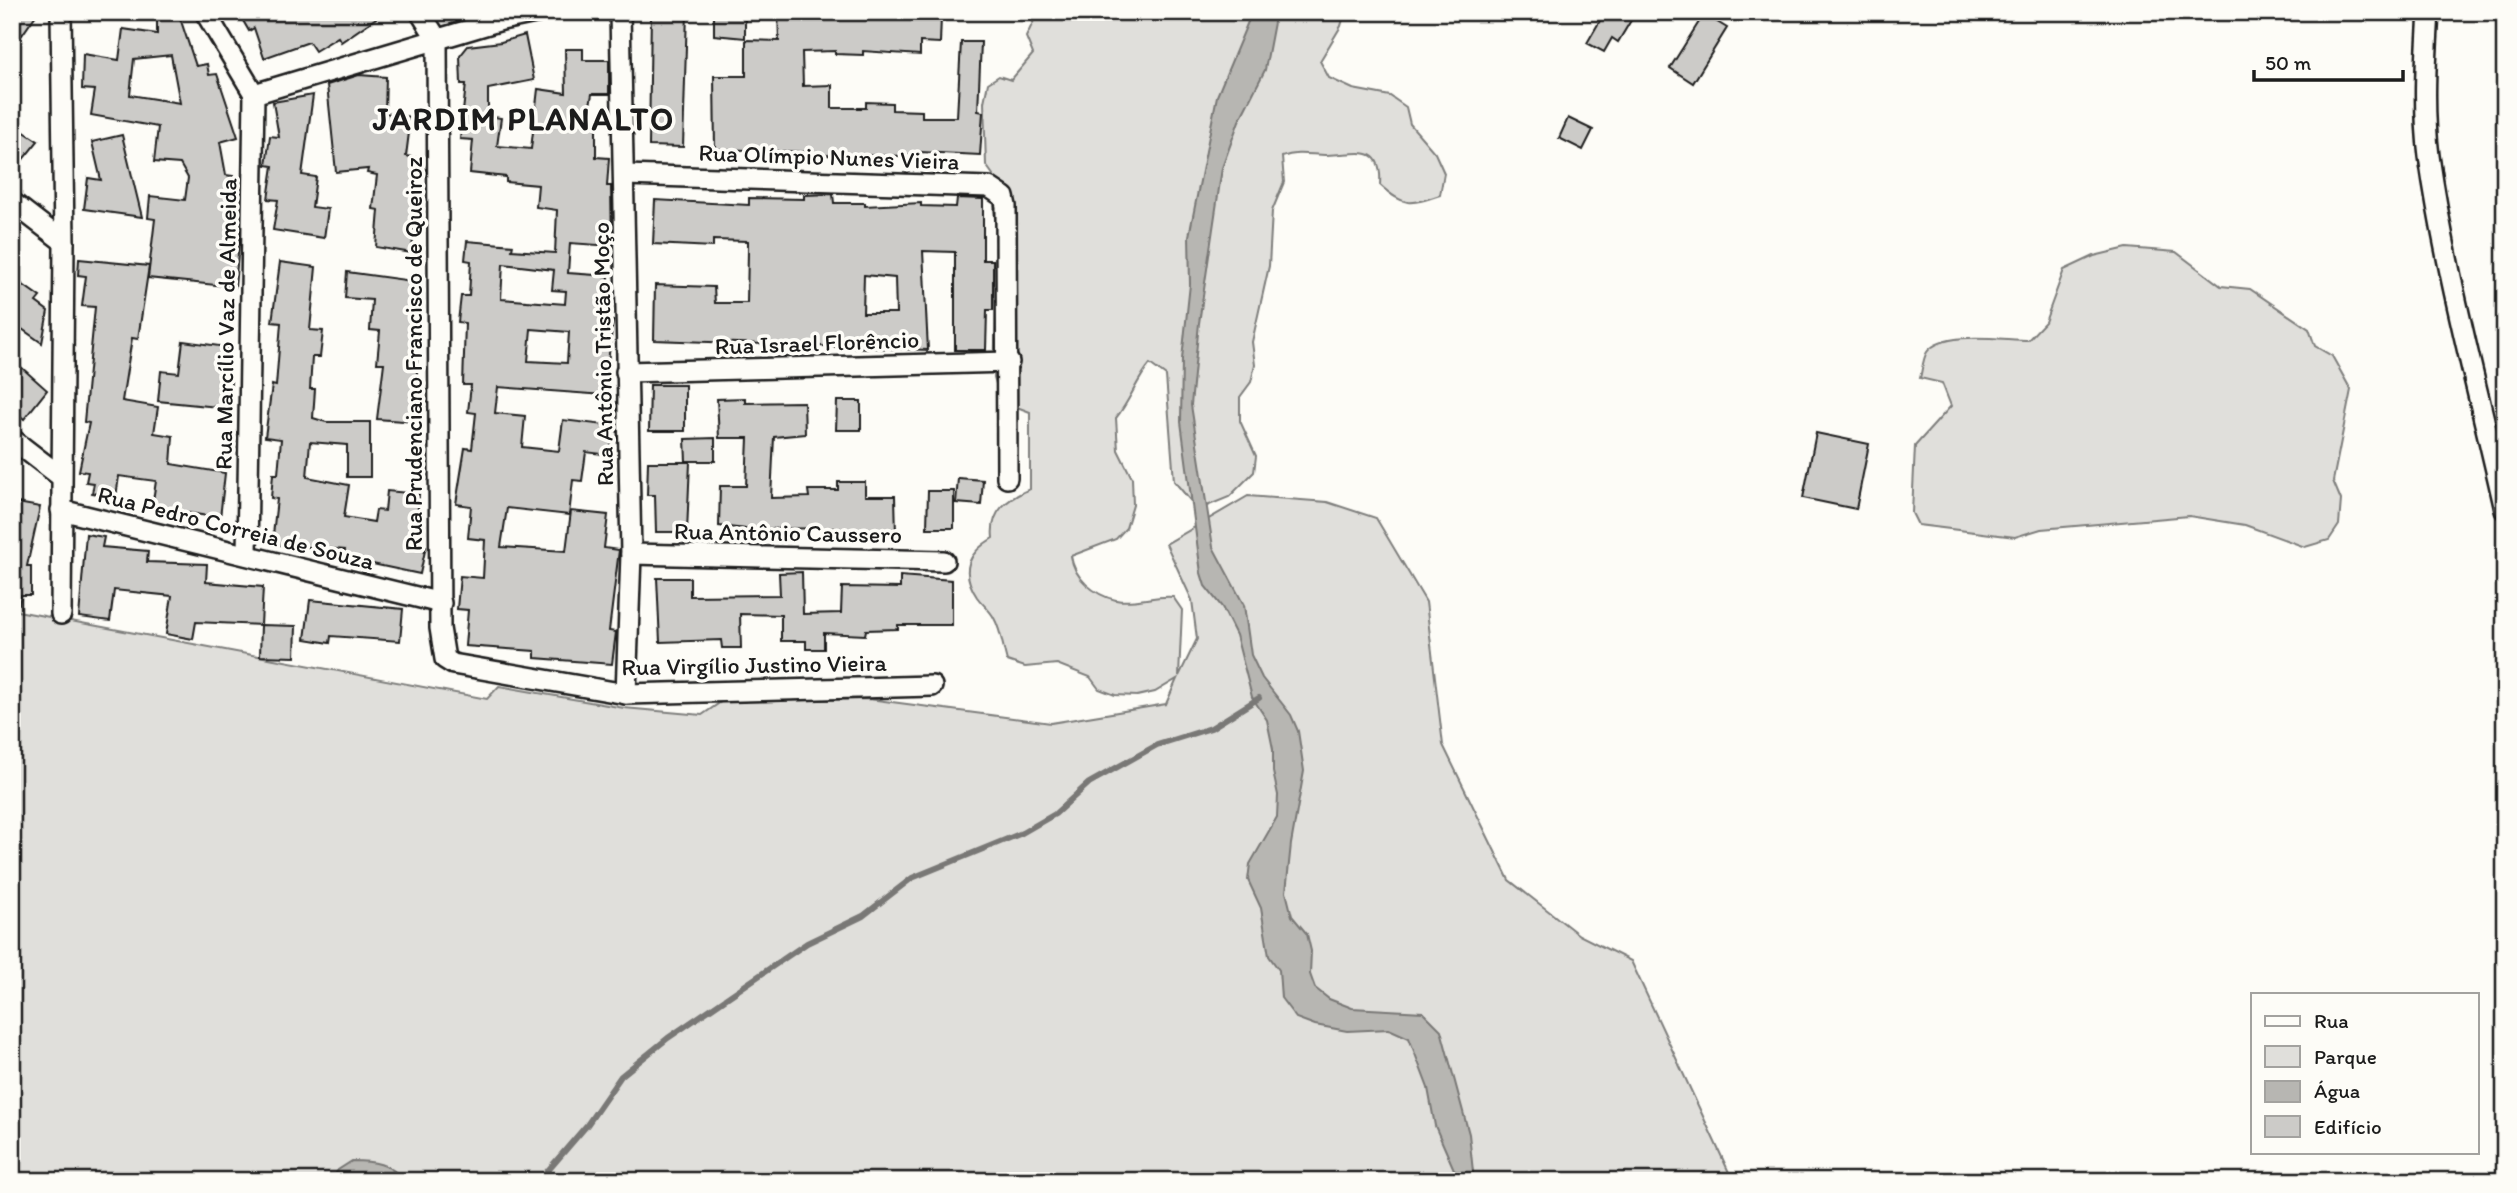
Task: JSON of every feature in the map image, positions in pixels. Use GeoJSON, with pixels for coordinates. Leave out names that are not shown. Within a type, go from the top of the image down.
{"type":"FeatureCollection","features":[{"type":"Feature","properties":{"kind":"street"},"geometry":{"type":"LineString","coordinates":[[61,12],[64,242],[60,476],[61,614]]}},
{"type":"Feature","properties":{"kind":"street"},"geometry":{"type":"LineString","coordinates":[[205,12],[254,94],[437,39],[540,12]]}},
{"type":"Feature","properties":{"kind":"street"},"geometry":{"type":"LineString","coordinates":[[420,12],[437,39]]}},
{"type":"Feature","properties":{"kind":"street","name":"Rua Antônio Tristão Moço"},"geometry":{"type":"LineString","coordinates":[[620,12],[631,554],[626,694]]}},
{"type":"Feature","properties":{"kind":"street"},"geometry":{"type":"LineString","coordinates":[[2428,12],[2425,82],[2429,154],[2451,270],[2505,510]]}},
{"type":"Feature","properties":{"kind":"street","name":"Rua Prudenciano Francisco de Queiroz"},"geometry":{"type":"LineString","coordinates":[[437,39],[440,640],[445,659],[453,664]]}},
{"type":"Feature","properties":{"kind":"street","name":"Rua Marcílio Vaz de Almeida"},"geometry":{"type":"LineString","coordinates":[[247,555],[254,94]]}},
{"type":"Feature","properties":{"kind":"street","name":"Rua Olímpio Nunes Vieira"},"geometry":{"type":"LineString","coordinates":[[625,176],[989,187],[1004,197],[1006,206],[1009,362]]}},
{"type":"Feature","properties":{"kind":"street"},"geometry":{"type":"LineString","coordinates":[[12,202],[64,242]]}},
{"type":"Feature","properties":{"kind":"street"},"geometry":{"type":"LineString","coordinates":[[1007,478],[1009,362]]}},
{"type":"Feature","properties":{"kind":"street","name":"Rua Israel Florêncio"},"geometry":{"type":"LineString","coordinates":[[626,372],[1009,362]]}},
{"type":"Feature","properties":{"kind":"street"},"geometry":{"type":"LineString","coordinates":[[12,439],[60,476]]}},
{"type":"Feature","properties":{"kind":"street","name":"Rua Pedro Correia de Souza"},"geometry":{"type":"LineString","coordinates":[[61,510],[441,603]]}},
{"type":"Feature","properties":{"kind":"street","name":"Rua Antônio Caussero"},"geometry":{"type":"LineString","coordinates":[[631,554],[944,561]]}},
{"type":"Feature","properties":{"kind":"street","name":"Rua Virgílio Justino Vieira"},"geometry":{"type":"LineString","coordinates":[[453,664],[626,694],[932,686]]}},
{"type":"Feature","properties":{"kind":"green space"},"geometry":{"type":"Polygon","coordinates":[[[425,12],[513,12],[438,34],[425,12]]]}},
{"type":"Feature","properties":{"kind":"green space"},"geometry":{"type":"Polygon","coordinates":[[[1038,12],[1155,12],[1175,19],[1177,12],[1345,12],[1341,26],[1320,61],[1329,78],[1353,89],[1390,96],[1406,107],[1410,124],[1435,153],[1444,173],[1440,195],[1414,202],[1395,197],[1380,185],[1380,171],[1372,156],[1357,153],[1282,157],[1284,182],[1272,211],[1269,266],[1252,342],[1255,365],[1251,382],[1240,397],[1240,421],[1256,456],[1254,472],[1229,497],[1207,506],[1194,505],[1174,481],[1166,376],[1150,364],[1116,418],[1118,450],[1132,478],[1133,505],[1126,528],[1116,539],[1071,556],[1073,564],[1086,584],[1108,598],[1130,601],[1173,597],[1182,610],[1179,676],[1197,639],[1192,600],[1166,544],[1248,496],[1327,502],[1376,518],[1426,602],[1443,745],[1509,880],[1579,935],[1631,961],[1733,1181],[12,1181],[12,610],[487,699],[499,686],[624,708],[702,715],[721,702],[744,695],[819,700],[869,699],[1051,723],[1166,704],[1177,679],[1155,692],[1137,696],[1115,695],[1099,689],[1090,677],[1057,664],[1025,667],[1007,661],[996,623],[977,597],[969,578],[969,563],[973,556],[993,538],[997,513],[1007,502],[1030,489],[1030,412],[1001,401],[994,377],[998,241],[994,211],[996,179],[986,165],[984,102],[988,83],[999,76],[1011,80],[1033,54],[1026,37],[1038,12]]]}},
{"type":"Feature","properties":{"kind":"green space"},"geometry":{"type":"Polygon","coordinates":[[[2127,248],[2176,252],[2221,286],[2250,289],[2309,329],[2315,346],[2332,356],[2351,390],[2333,481],[2341,500],[2339,525],[2329,540],[2305,547],[2245,525],[2189,516],[2041,529],[2015,537],[1918,525],[1912,513],[1915,446],[1951,406],[1942,383],[1920,378],[1927,352],[1935,345],[1960,339],[2028,340],[2045,322],[2064,270],[2094,256],[2127,248]]]}},
{"type":"Feature","properties":{"kind":"water"},"geometry":{"type":"Polygon","coordinates":[[[1252,12],[1276,12],[1265,70],[1239,121],[1222,168],[1199,323],[1191,405],[1213,547],[1244,605],[1251,655],[1262,678],[1291,715],[1298,731],[1304,771],[1291,844],[1286,892],[1292,916],[1307,934],[1311,951],[1310,974],[1315,988],[1329,999],[1352,1008],[1423,1012],[1441,1030],[1469,1134],[1474,1181],[1459,1181],[1435,1126],[1428,1088],[1409,1038],[1389,1029],[1347,1031],[1296,1018],[1281,998],[1279,970],[1269,956],[1261,908],[1248,880],[1250,864],[1277,817],[1278,795],[1273,772],[1273,749],[1267,720],[1252,697],[1236,635],[1222,607],[1205,586],[1201,573],[1181,422],[1182,359],[1190,284],[1189,236],[1217,96],[1252,12]]]}},
{"type":"Feature","properties":{"kind":"water"},"geometry":{"type":"Polygon","coordinates":[[[352,1161],[387,1167],[402,1181],[331,1181],[338,1170],[352,1161]]]}},
{"type":"Feature","properties":{"kind":"building"},"geometry":{"type":"Polygon","coordinates":[[[12,12],[38,12],[22,35],[12,28],[12,12]]]}},
{"type":"Feature","properties":{"kind":"building"},"geometry":{"type":"Polygon","coordinates":[[[157,12],[178,12],[196,66],[207,64],[209,75],[217,74],[238,137],[220,142],[226,175],[240,177],[236,206],[239,206],[236,228],[240,229],[235,287],[148,278],[155,219],[148,218],[150,196],[185,200],[188,178],[180,164],[154,162],[158,127],[91,115],[95,90],[82,89],[83,54],[119,60],[123,29],[157,34],[157,12]],[[171,55],[134,59],[130,95],[180,103],[171,55]]]}},
{"type":"Feature","properties":{"kind":"building"},"geometry":{"type":"Polygon","coordinates":[[[238,12],[385,12],[341,42],[338,37],[315,51],[309,42],[264,58],[254,28],[249,31],[238,12]]]}},
{"type":"Feature","properties":{"kind":"building"},"geometry":{"type":"Polygon","coordinates":[[[651,12],[687,12],[683,147],[649,146],[651,12]]]}},
{"type":"Feature","properties":{"kind":"building"},"geometry":{"type":"Polygon","coordinates":[[[714,12],[745,12],[745,38],[714,35],[714,12]]]}},
{"type":"Feature","properties":{"kind":"building"},"geometry":{"type":"Polygon","coordinates":[[[778,12],[801,12],[801,17],[866,19],[867,14],[941,17],[940,43],[920,42],[920,55],[863,51],[863,55],[835,54],[835,51],[802,52],[803,86],[832,85],[832,108],[866,108],[866,102],[892,103],[892,110],[922,111],[922,117],[957,117],[961,42],[981,42],[978,111],[983,112],[980,155],[920,152],[920,156],[807,155],[807,152],[715,149],[714,76],[746,76],[746,40],[779,41],[778,12]]]}},
{"type":"Feature","properties":{"kind":"building"},"geometry":{"type":"Polygon","coordinates":[[[1605,12],[1636,12],[1618,42],[1612,38],[1604,52],[1587,43],[1605,12]]]}},
{"type":"Feature","properties":{"kind":"building"},"geometry":{"type":"Polygon","coordinates":[[[1704,14],[1727,28],[1693,83],[1670,68],[1704,14]]]}},
{"type":"Feature","properties":{"kind":"building"},"geometry":{"type":"Polygon","coordinates":[[[525,35],[534,80],[488,89],[488,116],[501,118],[497,146],[531,149],[538,89],[566,93],[565,49],[583,49],[583,60],[609,60],[609,94],[592,94],[587,122],[596,123],[596,157],[609,158],[607,186],[611,186],[612,246],[570,243],[568,273],[609,276],[606,321],[613,321],[604,395],[498,387],[495,413],[525,416],[522,447],[559,451],[563,420],[614,426],[610,455],[586,452],[582,481],[573,480],[569,515],[507,508],[501,547],[566,551],[571,511],[608,515],[604,548],[619,550],[609,631],[616,632],[612,664],[535,658],[535,651],[465,646],[468,610],[457,609],[460,576],[483,578],[485,540],[468,538],[471,506],[456,504],[465,448],[472,449],[476,413],[468,412],[471,385],[463,385],[465,323],[458,322],[461,296],[469,296],[471,261],[465,260],[467,241],[513,245],[512,250],[555,253],[557,210],[536,207],[538,185],[506,182],[506,177],[470,173],[473,140],[460,139],[466,84],[461,84],[460,56],[468,46],[501,42],[525,35]],[[503,264],[501,299],[565,304],[566,291],[552,290],[554,270],[503,264]],[[531,329],[528,361],[567,363],[569,332],[531,329]]]}},
{"type":"Feature","properties":{"kind":"building"},"geometry":{"type":"Polygon","coordinates":[[[359,75],[386,77],[385,113],[411,117],[406,156],[417,158],[412,188],[416,189],[412,253],[376,247],[379,210],[373,209],[377,175],[367,173],[368,169],[336,172],[327,85],[359,75]]]}},
{"type":"Feature","properties":{"kind":"building"},"geometry":{"type":"Polygon","coordinates":[[[313,95],[302,175],[316,177],[312,207],[328,209],[324,238],[273,230],[278,200],[268,199],[273,166],[266,165],[270,136],[279,137],[273,102],[313,95]]]}},
{"type":"Feature","properties":{"kind":"building"},"geometry":{"type":"Polygon","coordinates":[[[1568,118],[1593,130],[1583,150],[1559,138],[1568,118]]]}},
{"type":"Feature","properties":{"kind":"building"},"geometry":{"type":"Polygon","coordinates":[[[12,124],[38,141],[12,173],[12,124]]]}},
{"type":"Feature","properties":{"kind":"building"},"geometry":{"type":"Polygon","coordinates":[[[122,135],[142,217],[84,209],[88,178],[101,180],[92,142],[122,135]]]}},
{"type":"Feature","properties":{"kind":"building"},"geometry":{"type":"Polygon","coordinates":[[[833,194],[834,203],[865,203],[865,206],[921,203],[921,206],[956,207],[957,198],[983,199],[983,260],[993,260],[993,310],[987,310],[986,350],[955,350],[955,252],[923,251],[928,350],[654,340],[655,285],[714,287],[715,303],[747,303],[748,251],[748,241],[713,240],[713,247],[653,244],[655,200],[749,205],[749,198],[804,199],[804,195],[833,194]],[[864,275],[863,313],[896,313],[895,278],[864,275]]]}},
{"type":"Feature","properties":{"kind":"building"},"geometry":{"type":"Polygon","coordinates":[[[79,259],[149,266],[138,339],[132,338],[122,401],[158,407],[154,433],[173,436],[171,464],[225,473],[220,518],[152,507],[156,481],[119,476],[116,497],[92,493],[94,483],[86,482],[88,472],[79,471],[89,423],[84,422],[95,307],[82,306],[86,276],[78,275],[79,259]]]}},
{"type":"Feature","properties":{"kind":"building"},"geometry":{"type":"Polygon","coordinates":[[[280,262],[316,267],[310,330],[323,331],[320,357],[312,357],[310,389],[315,389],[313,418],[326,422],[370,422],[370,477],[347,477],[347,445],[310,442],[307,477],[349,485],[344,517],[374,522],[376,510],[385,511],[387,491],[419,494],[415,544],[426,546],[420,574],[344,558],[345,550],[272,544],[277,499],[271,498],[273,474],[278,474],[281,439],[265,437],[272,385],[276,386],[281,323],[272,322],[280,262]]]}},
{"type":"Feature","properties":{"kind":"building"},"geometry":{"type":"Polygon","coordinates":[[[347,272],[413,281],[411,310],[418,311],[416,422],[377,419],[384,363],[377,363],[380,331],[370,330],[372,300],[345,298],[347,272]]]}},
{"type":"Feature","properties":{"kind":"building"},"geometry":{"type":"Polygon","coordinates":[[[12,277],[40,297],[36,302],[48,311],[42,343],[12,322],[12,277]]]}},
{"type":"Feature","properties":{"kind":"building"},"geometry":{"type":"Polygon","coordinates":[[[183,341],[227,347],[222,381],[231,382],[228,408],[158,401],[161,371],[179,373],[183,341]]]}},
{"type":"Feature","properties":{"kind":"building"},"geometry":{"type":"Polygon","coordinates":[[[12,359],[47,390],[24,419],[12,409],[12,359]]]}},
{"type":"Feature","properties":{"kind":"building"},"geometry":{"type":"Polygon","coordinates":[[[650,385],[685,385],[685,431],[649,431],[650,385]]]}},
{"type":"Feature","properties":{"kind":"building"},"geometry":{"type":"Polygon","coordinates":[[[745,398],[745,403],[804,402],[805,434],[774,437],[771,498],[809,497],[808,490],[838,490],[838,482],[865,482],[865,496],[895,496],[896,535],[865,535],[866,540],[839,540],[839,528],[746,529],[719,526],[720,486],[746,486],[748,438],[719,438],[717,399],[745,398]]]}},
{"type":"Feature","properties":{"kind":"building"},"geometry":{"type":"Polygon","coordinates":[[[837,401],[861,401],[861,430],[836,430],[837,401]]]}},
{"type":"Feature","properties":{"kind":"building"},"geometry":{"type":"Polygon","coordinates":[[[1816,433],[1869,444],[1856,509],[1803,498],[1816,433]]]}},
{"type":"Feature","properties":{"kind":"building"},"geometry":{"type":"Polygon","coordinates":[[[715,438],[715,461],[686,461],[685,439],[715,438]]]}},
{"type":"Feature","properties":{"kind":"building"},"geometry":{"type":"Polygon","coordinates":[[[648,462],[690,462],[687,532],[656,532],[655,495],[647,495],[648,462]]]}},
{"type":"Feature","properties":{"kind":"building"},"geometry":{"type":"Polygon","coordinates":[[[958,478],[983,480],[981,505],[956,503],[958,478]]]}},
{"type":"Feature","properties":{"kind":"building"},"geometry":{"type":"Polygon","coordinates":[[[928,491],[954,491],[954,528],[927,528],[928,491]]]}},
{"type":"Feature","properties":{"kind":"building"},"geometry":{"type":"Polygon","coordinates":[[[12,502],[40,507],[27,566],[31,566],[31,595],[21,595],[19,604],[12,603],[12,502]]]}},
{"type":"Feature","properties":{"kind":"building"},"geometry":{"type":"Polygon","coordinates":[[[86,534],[104,537],[102,547],[148,551],[147,562],[207,564],[206,582],[263,587],[261,625],[196,622],[193,639],[166,634],[172,596],[114,590],[110,621],[79,617],[86,534]]]}},
{"type":"Feature","properties":{"kind":"building"},"geometry":{"type":"Polygon","coordinates":[[[802,572],[803,614],[841,613],[842,587],[900,588],[900,576],[952,580],[952,625],[898,625],[898,629],[866,630],[865,635],[824,633],[824,649],[806,649],[806,641],[781,641],[781,615],[740,614],[741,648],[722,648],[721,640],[660,642],[657,578],[690,578],[690,596],[780,595],[779,573],[802,572]]]}},
{"type":"Feature","properties":{"kind":"building"},"geometry":{"type":"Polygon","coordinates":[[[310,600],[403,609],[400,641],[331,636],[330,643],[305,639],[310,600]]]}},
{"type":"Feature","properties":{"kind":"building"},"geometry":{"type":"Polygon","coordinates":[[[261,625],[296,626],[295,657],[260,656],[261,625]]]}},
{"type":"Feature","properties":{"kind":"waterway"},"geometry":{"type":"LineString","coordinates":[[539,1181],[587,1125],[621,1076],[668,1038],[807,943],[863,916],[912,878],[1022,833],[1055,814],[1089,783],[1157,745],[1211,728],[1259,698]]}},
{"type":"Feature","properties":{"kind":"district","name":"JARDIM PLANALTO"},"geometry":{"type":"Point","coordinates":[524,119]}}]}
